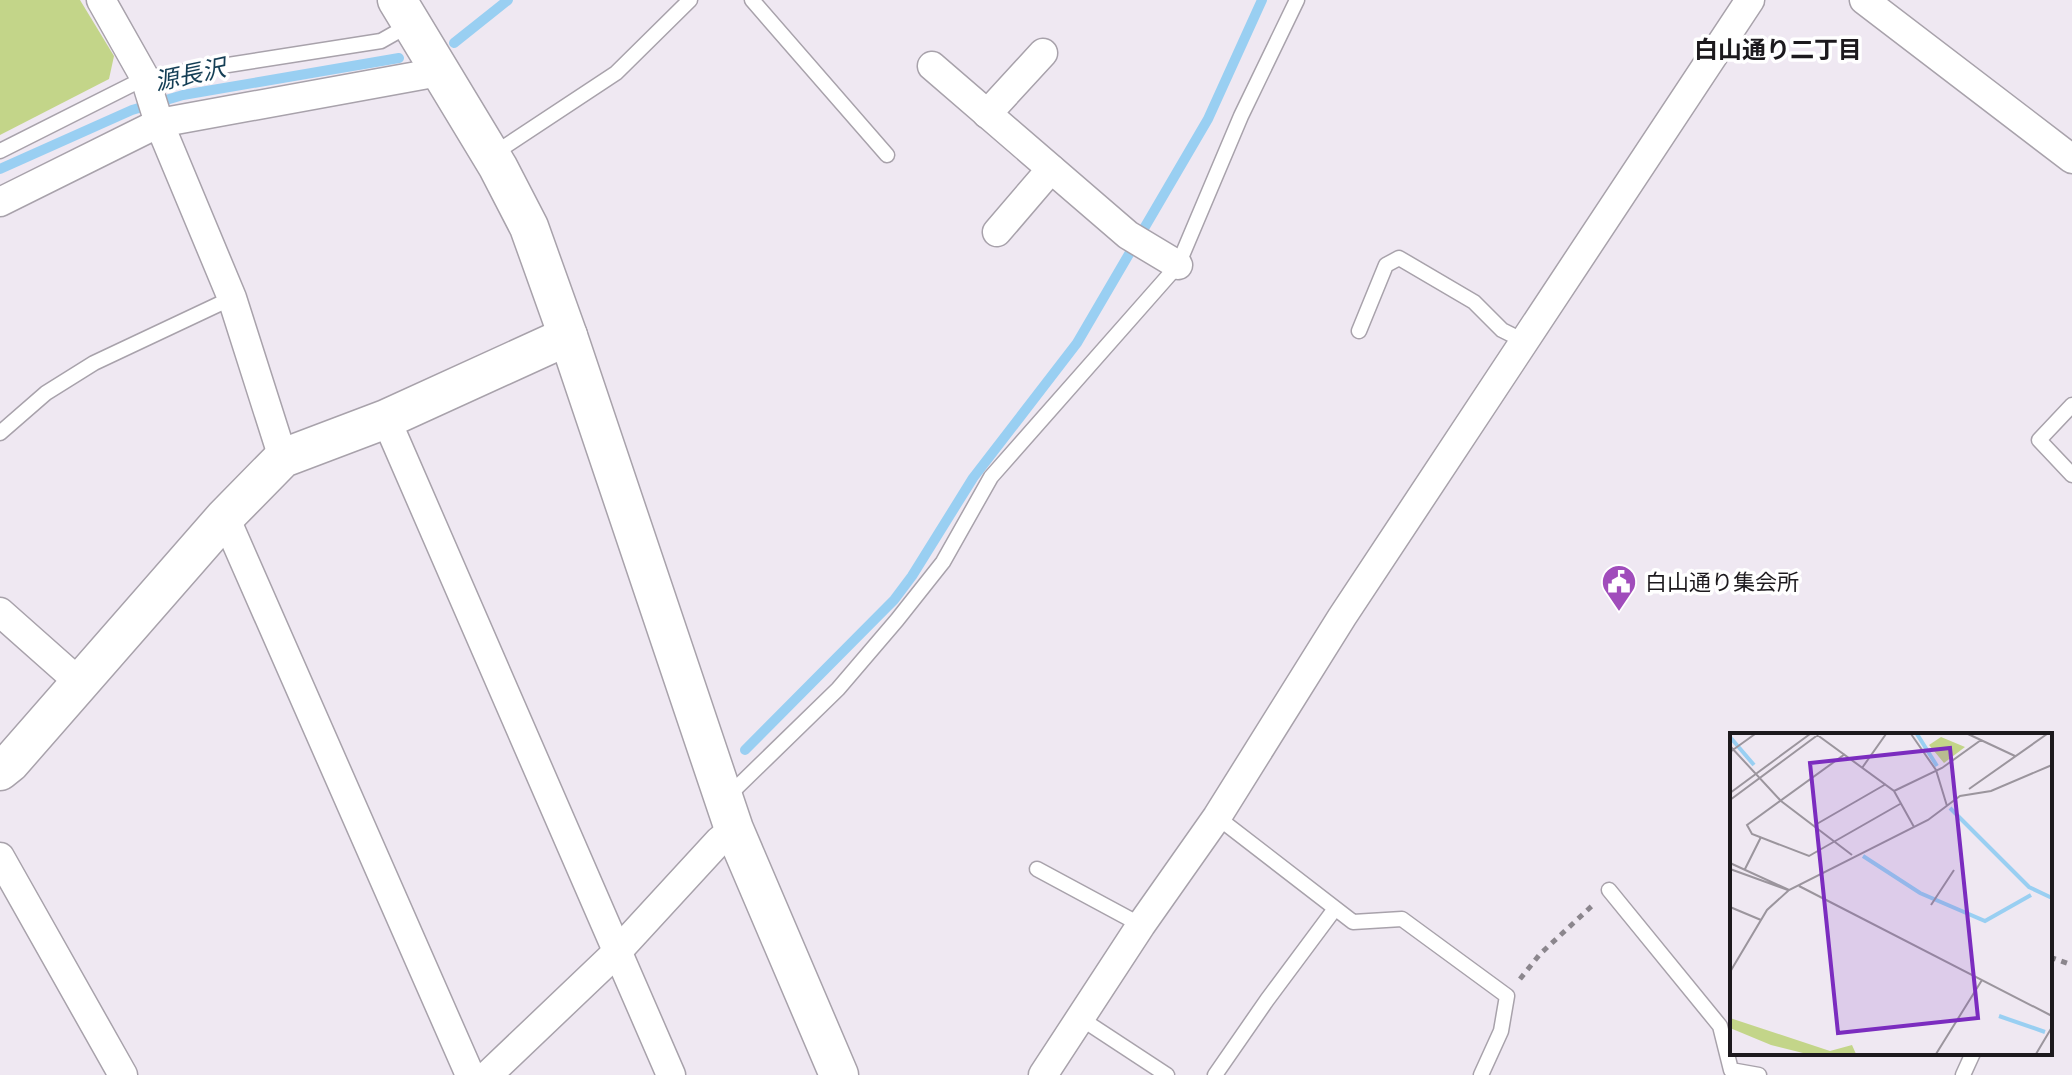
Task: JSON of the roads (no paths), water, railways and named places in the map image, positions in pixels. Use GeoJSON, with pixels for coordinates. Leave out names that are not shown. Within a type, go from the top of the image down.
{"type":"FeatureCollection","features":[{"type":"Feature","properties":{"kind":"street"},"geometry":{"type":"LineString","coordinates":[[101,0],[153,102],[232,298],[283,458]]}},
{"type":"Feature","properties":{"kind":"street"},"geometry":{"type":"LineString","coordinates":[[1043,1075],[1141,925],[1217,817],[1320,650],[1750,0]]}},
{"type":"Feature","properties":{"kind":"street"},"geometry":{"type":"LineString","coordinates":[[1864,0],[2072,159]]}},
{"type":"Feature","properties":{"kind":"street"},"geometry":{"type":"LineString","coordinates":[[404,12],[491,155],[529,227],[728,815],[839,1075]]}},
{"type":"Feature","properties":{"kind":"street"},"geometry":{"type":"LineString","coordinates":[[987,114],[1043,53]]}},
{"type":"Feature","properties":{"kind":"street"},"geometry":{"type":"LineString","coordinates":[[932,66],[1136,241],[1178,265]]}},
{"type":"Feature","properties":{"kind":"street"},"geometry":{"type":"LineString","coordinates":[[0,202],[153,102],[439,72]]}},
{"type":"Feature","properties":{"kind":"street"},"geometry":{"type":"LineString","coordinates":[[997,232],[1051,169]]}},
{"type":"Feature","properties":{"kind":"street"},"geometry":{"type":"LineString","coordinates":[[0,771],[225,517],[283,458],[386,419],[568,336]]}},
{"type":"Feature","properties":{"kind":"street"},"geometry":{"type":"LineString","coordinates":[[386,419],[671,1075]]}},
{"type":"Feature","properties":{"kind":"street"},"geometry":{"type":"LineString","coordinates":[[225,517],[470,1075]]}},
{"type":"Feature","properties":{"kind":"street"},"geometry":{"type":"LineString","coordinates":[[0,612],[80,683]]}},
{"type":"Feature","properties":{"kind":"street"},"geometry":{"type":"LineString","coordinates":[[488,1075],[616,953],[719,841],[728,815]]}},
{"type":"Feature","properties":{"kind":"street"},"geometry":{"type":"LineString","coordinates":[[0,857],[123,1075]]}},
{"type":"Feature","properties":{"kind":"lane"},"geometry":{"type":"LineString","coordinates":[[491,155],[616,73],[690,0]]}},
{"type":"Feature","properties":{"kind":"lane"},"geometry":{"type":"LineString","coordinates":[[752,0],[887,155]]}},
{"type":"Feature","properties":{"kind":"lane"},"geometry":{"type":"LineString","coordinates":[[728,815],[897,620],[943,562],[991,477],[1178,265],[1241,116],[1297,0]]}},
{"type":"Feature","properties":{"kind":"lane"},"geometry":{"type":"LineString","coordinates":[[0,151],[153,102],[381,41],[404,12]]}},
{"type":"Feature","properties":{"kind":"lane"},"geometry":{"type":"LineString","coordinates":[[1359,331],[1386,265],[1399,258],[1474,302],[1502,330],[1524,341]]}},
{"type":"Feature","properties":{"kind":"lane"},"geometry":{"type":"LineString","coordinates":[[0,433],[46,393],[94,363],[232,298]]}},
{"type":"Feature","properties":{"kind":"lane"},"geometry":{"type":"LineString","coordinates":[[2072,405],[2039,440],[2072,475]]}},
{"type":"Feature","properties":{"kind":"lane"},"geometry":{"type":"LineString","coordinates":[[1217,817],[1353,922],[1402,919],[1507,996],[1501,1031],[1481,1075]]}},
{"type":"Feature","properties":{"kind":"lane"},"geometry":{"type":"LineString","coordinates":[[1037,869],[1141,925]]}},
{"type":"Feature","properties":{"kind":"lane"},"geometry":{"type":"LineString","coordinates":[[1609,890],[1720,1026],[1731,1070],[1759,1075]]}},
{"type":"Feature","properties":{"kind":"lane"},"geometry":{"type":"LineString","coordinates":[[1215,1075],[1334,910]]}},
{"type":"Feature","properties":{"kind":"lane"},"geometry":{"type":"LineString","coordinates":[[1080,1018],[1167,1075]]}},
{"type":"Feature","properties":{"kind":"lane"},"geometry":{"type":"LineString","coordinates":[[1963,1075],[1972,1055]]}},
{"type":"Feature","properties":{"kind":"waterway","name":"源長沢"},"geometry":{"type":"LineString","coordinates":[[454,43],[508,0]]}},
{"type":"Feature","properties":{"kind":"waterway"},"geometry":{"type":"LineString","coordinates":[[745,750],[894,600],[973,478],[1077,343],[1208,119],[1262,0]]}},
{"type":"Feature","properties":{"kind":"waterway","name":"源長沢"},"geometry":{"type":"LineString","coordinates":[[0,169],[132,110],[183,95],[399,58]]}},
{"type":"Feature","properties":{"kind":"place","name":"白山通り集会所"},"geometry":{"type":"Point","coordinates":[1619,613]}},
{"type":"Feature","properties":{"kind":"district","name":"白山通り二丁目"},"geometry":{"type":"Point","coordinates":[1778,50]}}]}
